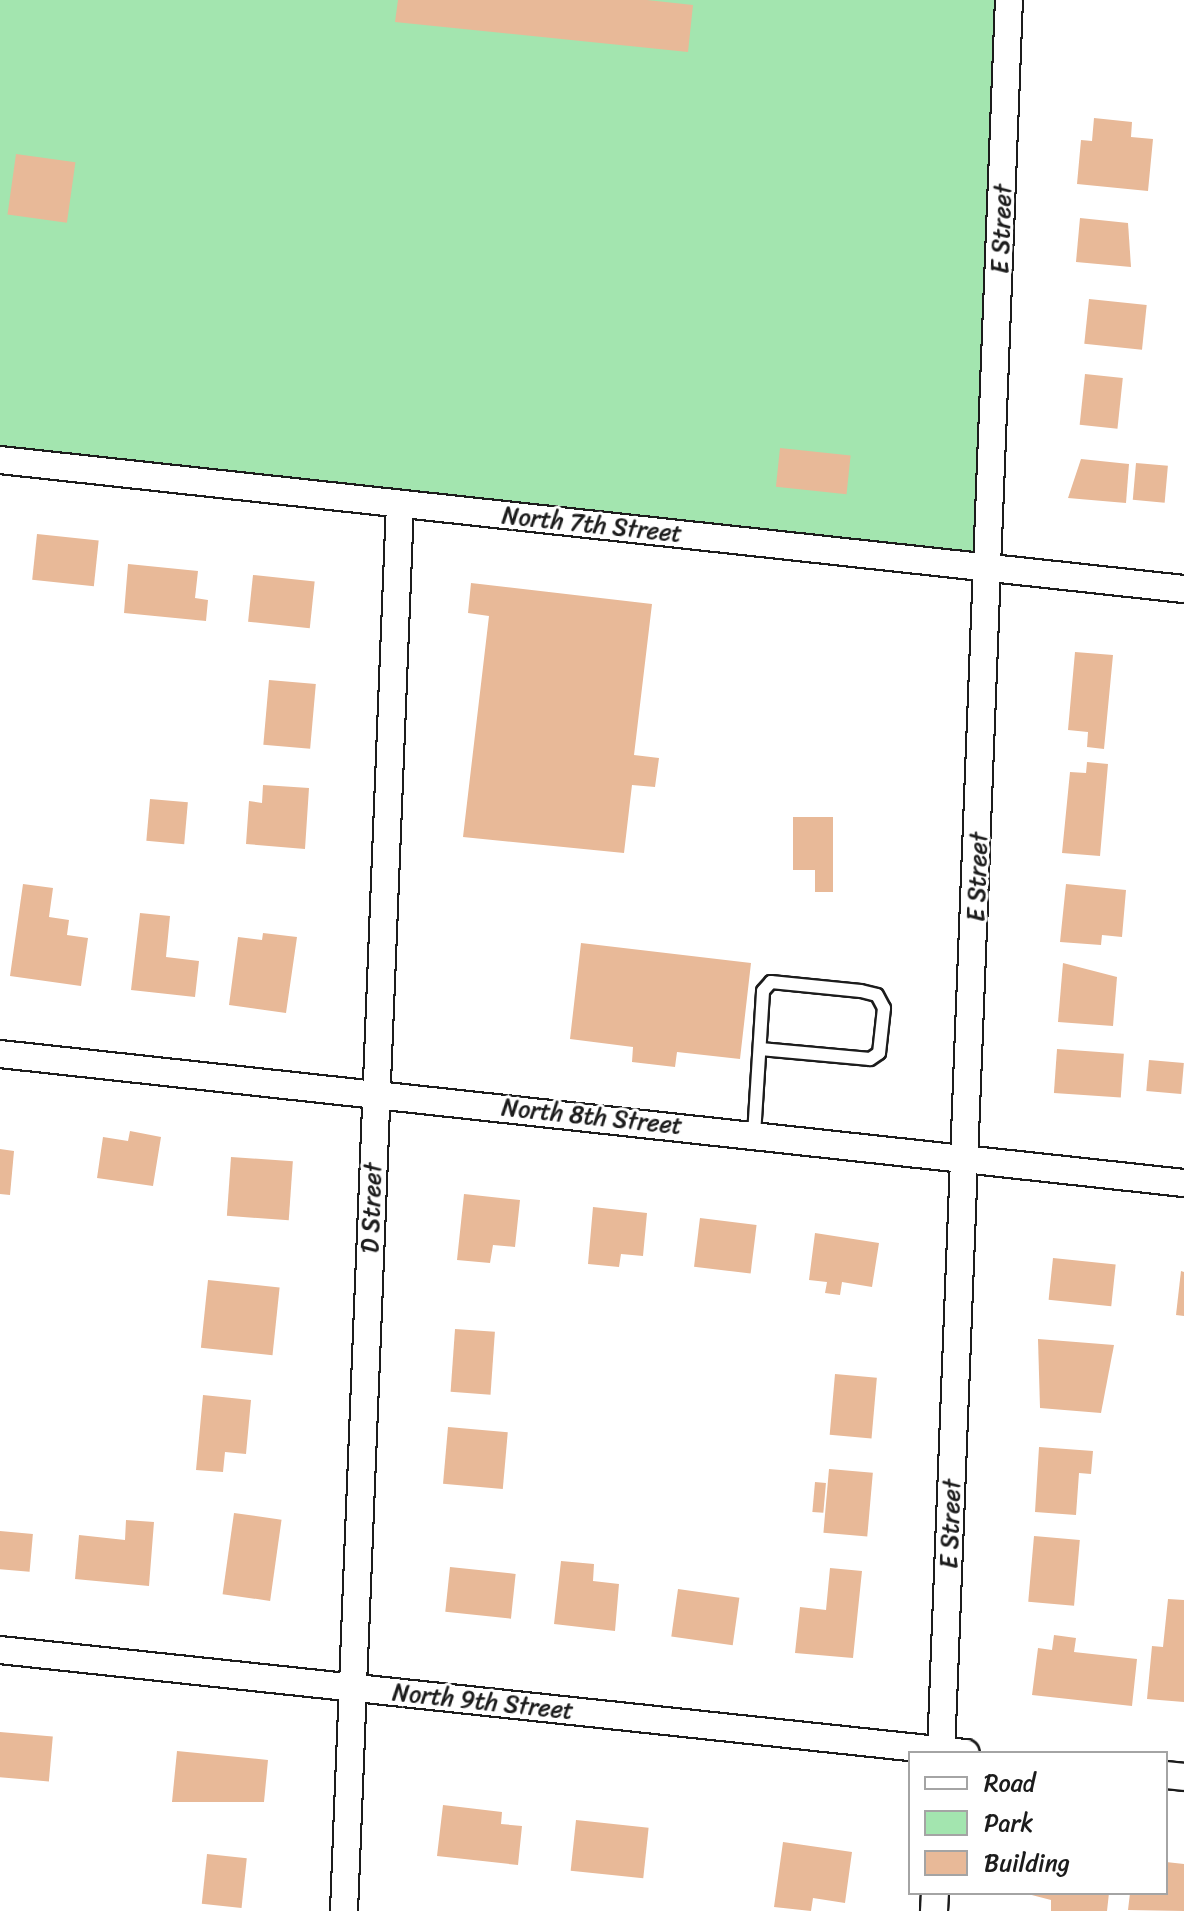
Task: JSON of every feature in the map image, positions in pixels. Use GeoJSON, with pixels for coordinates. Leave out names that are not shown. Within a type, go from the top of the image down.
{"type":"FeatureCollection","features":[{"type":"Feature","properties":{"kind":"street","name":"E Street"},"geometry":{"type":"LineString","coordinates":[[950,1751],[966,1158],[991,568],[1009,0]]}},
{"type":"Feature","properties":{"kind":"street","name":"North 7th Street"},"geometry":{"type":"LineString","coordinates":[[0,460],[1184,589]]}},
{"type":"Feature","properties":{"kind":"street","name":"D Street"},"geometry":{"type":"LineString","coordinates":[[344,1911],[400,504]]}},
{"type":"Feature","properties":{"kind":"street","name":"North 8th Street"},"geometry":{"type":"LineString","coordinates":[[0,1054],[1184,1183]]}},
{"type":"Feature","properties":{"kind":"street","name":"North 9th Street"},"geometry":{"type":"LineString","coordinates":[[0,1650],[941,1751]]}},
{"type":"Feature","properties":{"kind":"lane"},"geometry":{"type":"LineString","coordinates":[[754,1135],[763,991],[771,982],[861,991],[877,995],[884,1008],[879,1053],[870,1059],[760,1049]]}},
{"type":"Feature","properties":{"kind":"green space"},"geometry":{"type":"Polygon","coordinates":[[[0,0],[1001,0],[983,566],[0,463],[0,0]]]}},
{"type":"Feature","properties":{"kind":"building"},"geometry":{"type":"Polygon","coordinates":[[[398,0],[647,0],[693,5],[688,52],[395,22],[398,0]]]}},
{"type":"Feature","properties":{"kind":"building"},"geometry":{"type":"Polygon","coordinates":[[[1094,118],[1132,122],[1131,137],[1153,139],[1148,191],[1077,184],[1081,140],[1092,141],[1094,118]]]}},
{"type":"Feature","properties":{"kind":"building"},"geometry":{"type":"Polygon","coordinates":[[[16,154],[75,162],[67,223],[8,214],[16,154]]]}},
{"type":"Feature","properties":{"kind":"building"},"geometry":{"type":"Polygon","coordinates":[[[1080,218],[1128,223],[1131,267],[1076,262],[1080,218]]]}},
{"type":"Feature","properties":{"kind":"building"},"geometry":{"type":"Polygon","coordinates":[[[1089,299],[1147,305],[1142,350],[1084,344],[1089,299]]]}},
{"type":"Feature","properties":{"kind":"building"},"geometry":{"type":"Polygon","coordinates":[[[1085,374],[1123,378],[1117,429],[1080,425],[1085,374]]]}},
{"type":"Feature","properties":{"kind":"building"},"geometry":{"type":"Polygon","coordinates":[[[780,448],[851,455],[847,494],[776,487],[780,448]]]}},
{"type":"Feature","properties":{"kind":"building"},"geometry":{"type":"Polygon","coordinates":[[[1081,459],[1129,464],[1126,503],[1068,498],[1081,459]]]}},
{"type":"Feature","properties":{"kind":"building"},"geometry":{"type":"Polygon","coordinates":[[[1136,463],[1168,466],[1165,503],[1133,500],[1136,463]]]}},
{"type":"Feature","properties":{"kind":"building"},"geometry":{"type":"Polygon","coordinates":[[[37,534],[99,540],[94,586],[32,580],[37,534]]]}},
{"type":"Feature","properties":{"kind":"building"},"geometry":{"type":"Polygon","coordinates":[[[128,564],[198,571],[195,598],[208,600],[206,621],[124,613],[128,564]]]}},
{"type":"Feature","properties":{"kind":"building"},"geometry":{"type":"Polygon","coordinates":[[[253,575],[315,581],[310,628],[248,622],[253,575]]]}},
{"type":"Feature","properties":{"kind":"building"},"geometry":{"type":"Polygon","coordinates":[[[471,583],[652,604],[634,755],[659,758],[655,787],[632,785],[624,853],[463,837],[489,616],[468,613],[471,583]]]}},
{"type":"Feature","properties":{"kind":"building"},"geometry":{"type":"Polygon","coordinates":[[[1075,652],[1113,655],[1104,749],[1087,747],[1088,732],[1068,730],[1075,652]]]}},
{"type":"Feature","properties":{"kind":"building"},"geometry":{"type":"Polygon","coordinates":[[[269,680],[316,684],[310,749],[263,745],[269,680]]]}},
{"type":"Feature","properties":{"kind":"building"},"geometry":{"type":"Polygon","coordinates":[[[1087,762],[1108,764],[1100,856],[1062,853],[1070,772],[1086,773],[1087,762]]]}},
{"type":"Feature","properties":{"kind":"building"},"geometry":{"type":"Polygon","coordinates":[[[263,785],[309,788],[305,849],[246,844],[249,801],[262,803],[263,785]]]}},
{"type":"Feature","properties":{"kind":"building"},"geometry":{"type":"Polygon","coordinates":[[[150,799],[188,802],[184,844],[146,841],[150,799]]]}},
{"type":"Feature","properties":{"kind":"building"},"geometry":{"type":"Polygon","coordinates":[[[793,817],[833,817],[833,892],[815,892],[815,870],[793,870],[793,817]]]}},
{"type":"Feature","properties":{"kind":"building"},"geometry":{"type":"Polygon","coordinates":[[[23,884],[53,888],[49,917],[69,920],[67,935],[88,938],[81,986],[10,976],[23,884]]]}},
{"type":"Feature","properties":{"kind":"building"},"geometry":{"type":"Polygon","coordinates":[[[1066,884],[1126,890],[1122,937],[1102,935],[1101,945],[1060,942],[1066,884]]]}},
{"type":"Feature","properties":{"kind":"building"},"geometry":{"type":"Polygon","coordinates":[[[140,913],[170,916],[166,957],[199,961],[195,997],[131,990],[140,913]]]}},
{"type":"Feature","properties":{"kind":"building"},"geometry":{"type":"Polygon","coordinates":[[[263,933],[297,937],[286,1013],[229,1005],[238,937],[262,940],[263,933]]]}},
{"type":"Feature","properties":{"kind":"building"},"geometry":{"type":"Polygon","coordinates":[[[581,943],[751,963],[740,1059],[677,1052],[675,1067],[632,1062],[633,1047],[570,1039],[581,943]]]}},
{"type":"Feature","properties":{"kind":"building"},"geometry":{"type":"Polygon","coordinates":[[[1063,963],[1117,977],[1113,1026],[1058,1022],[1063,963]]]}},
{"type":"Feature","properties":{"kind":"building"},"geometry":{"type":"Polygon","coordinates":[[[1057,1049],[1124,1054],[1121,1098],[1054,1093],[1057,1049]]]}},
{"type":"Feature","properties":{"kind":"building"},"geometry":{"type":"Polygon","coordinates":[[[1149,1060],[1184,1063],[1181,1094],[1146,1091],[1149,1060]]]}},
{"type":"Feature","properties":{"kind":"building"},"geometry":{"type":"Polygon","coordinates":[[[130,1131],[161,1137],[153,1186],[97,1178],[103,1137],[128,1141],[130,1131]]]}},
{"type":"Feature","properties":{"kind":"building"},"geometry":{"type":"Polygon","coordinates":[[[0,1149],[14,1151],[10,1195],[0,1194],[0,1149]]]}},
{"type":"Feature","properties":{"kind":"building"},"geometry":{"type":"Polygon","coordinates":[[[231,1157],[293,1161],[289,1220],[227,1216],[231,1157]]]}},
{"type":"Feature","properties":{"kind":"building"},"geometry":{"type":"Polygon","coordinates":[[[464,1194],[520,1200],[515,1247],[493,1245],[490,1263],[457,1260],[464,1194]]]}},
{"type":"Feature","properties":{"kind":"building"},"geometry":{"type":"Polygon","coordinates":[[[593,1207],[647,1213],[643,1256],[621,1254],[619,1267],[588,1264],[593,1207]]]}},
{"type":"Feature","properties":{"kind":"building"},"geometry":{"type":"Polygon","coordinates":[[[700,1218],[757,1225],[751,1274],[694,1267],[700,1218]]]}},
{"type":"Feature","properties":{"kind":"building"},"geometry":{"type":"Polygon","coordinates":[[[815,1233],[879,1243],[872,1287],[842,1282],[840,1295],[825,1293],[827,1282],[809,1280],[815,1233]]]}},
{"type":"Feature","properties":{"kind":"building"},"geometry":{"type":"Polygon","coordinates":[[[1053,1258],[1116,1265],[1111,1306],[1049,1300],[1053,1258]]]}},
{"type":"Feature","properties":{"kind":"building"},"geometry":{"type":"Polygon","coordinates":[[[1181,1271],[1184,1272],[1184,1316],[1176,1315],[1181,1271]]]}},
{"type":"Feature","properties":{"kind":"building"},"geometry":{"type":"Polygon","coordinates":[[[208,1280],[280,1288],[272,1355],[201,1348],[208,1280]]]}},
{"type":"Feature","properties":{"kind":"building"},"geometry":{"type":"Polygon","coordinates":[[[455,1329],[495,1332],[491,1395],[451,1392],[455,1329]]]}},
{"type":"Feature","properties":{"kind":"building"},"geometry":{"type":"Polygon","coordinates":[[[1038,1339],[1114,1345],[1101,1413],[1040,1408],[1038,1339]]]}},
{"type":"Feature","properties":{"kind":"building"},"geometry":{"type":"Polygon","coordinates":[[[835,1374],[877,1378],[872,1438],[830,1435],[835,1374]]]}},
{"type":"Feature","properties":{"kind":"building"},"geometry":{"type":"Polygon","coordinates":[[[203,1395],[251,1400],[246,1454],[225,1452],[223,1472],[196,1470],[203,1395]]]}},
{"type":"Feature","properties":{"kind":"building"},"geometry":{"type":"Polygon","coordinates":[[[448,1427],[508,1432],[503,1489],[443,1484],[448,1427]]]}},
{"type":"Feature","properties":{"kind":"building"},"geometry":{"type":"Polygon","coordinates":[[[1039,1447],[1093,1451],[1091,1474],[1079,1473],[1076,1515],[1035,1512],[1039,1447]]]}},
{"type":"Feature","properties":{"kind":"building"},"geometry":{"type":"Polygon","coordinates":[[[829,1469],[873,1473],[867,1537],[823,1533],[829,1469]]]}},
{"type":"Feature","properties":{"kind":"building"},"geometry":{"type":"Polygon","coordinates":[[[815,1482],[826,1483],[823,1513],[812,1512],[815,1482]]]}},
{"type":"Feature","properties":{"kind":"building"},"geometry":{"type":"Polygon","coordinates":[[[234,1513],[282,1520],[270,1601],[223,1594],[234,1513]]]}},
{"type":"Feature","properties":{"kind":"building"},"geometry":{"type":"Polygon","coordinates":[[[126,1520],[154,1522],[149,1586],[75,1579],[79,1535],[125,1540],[126,1520]]]}},
{"type":"Feature","properties":{"kind":"building"},"geometry":{"type":"Polygon","coordinates":[[[0,1531],[33,1534],[30,1572],[0,1569],[0,1531]]]}},
{"type":"Feature","properties":{"kind":"building"},"geometry":{"type":"Polygon","coordinates":[[[1034,1536],[1080,1540],[1074,1606],[1028,1602],[1034,1536]]]}},
{"type":"Feature","properties":{"kind":"building"},"geometry":{"type":"Polygon","coordinates":[[[561,1561],[594,1564],[593,1581],[619,1584],[615,1631],[554,1624],[561,1561]]]}},
{"type":"Feature","properties":{"kind":"building"},"geometry":{"type":"Polygon","coordinates":[[[450,1567],[516,1574],[511,1619],[445,1612],[450,1567]]]}},
{"type":"Feature","properties":{"kind":"building"},"geometry":{"type":"Polygon","coordinates":[[[830,1568],[862,1571],[853,1658],[795,1653],[800,1607],[826,1610],[830,1568]]]}},
{"type":"Feature","properties":{"kind":"building"},"geometry":{"type":"Polygon","coordinates":[[[678,1589],[739,1598],[733,1645],[671,1637],[678,1589]]]}},
{"type":"Feature","properties":{"kind":"building"},"geometry":{"type":"Polygon","coordinates":[[[1168,1599],[1184,1600],[1184,1702],[1147,1699],[1152,1646],[1163,1647],[1168,1599]]]}},
{"type":"Feature","properties":{"kind":"building"},"geometry":{"type":"Polygon","coordinates":[[[1054,1635],[1076,1638],[1074,1652],[1137,1659],[1132,1706],[1032,1695],[1038,1648],[1052,1650],[1054,1635]]]}},
{"type":"Feature","properties":{"kind":"building"},"geometry":{"type":"Polygon","coordinates":[[[0,1732],[53,1737],[49,1781],[0,1777],[0,1732]]]}},
{"type":"Feature","properties":{"kind":"building"},"geometry":{"type":"Polygon","coordinates":[[[177,1751],[268,1760],[264,1802],[172,1802],[177,1751]]]}},
{"type":"Feature","properties":{"kind":"building"},"geometry":{"type":"Polygon","coordinates":[[[443,1805],[502,1812],[501,1824],[522,1826],[518,1865],[437,1856],[443,1805]]]}},
{"type":"Feature","properties":{"kind":"building"},"geometry":{"type":"Polygon","coordinates":[[[576,1820],[649,1828],[643,1878],[571,1871],[576,1820]]]}},
{"type":"Feature","properties":{"kind":"building"},"geometry":{"type":"Polygon","coordinates":[[[783,1842],[852,1852],[845,1903],[813,1898],[811,1911],[774,1907],[783,1842]]]}},
{"type":"Feature","properties":{"kind":"building"},"geometry":{"type":"Polygon","coordinates":[[[207,1854],[247,1858],[242,1908],[202,1904],[207,1854]]]}},
{"type":"Feature","properties":{"kind":"building"},"geometry":{"type":"Polygon","coordinates":[[[1168,1862],[1184,1864],[1184,1911],[1128,1910],[1130,1895],[1168,1895],[1168,1862]]]}},
{"type":"Feature","properties":{"kind":"building"},"geometry":{"type":"Polygon","coordinates":[[[1032,1895],[1109,1895],[1107,1911],[1051,1911],[1051,1900],[1032,1895]]]}}]}
